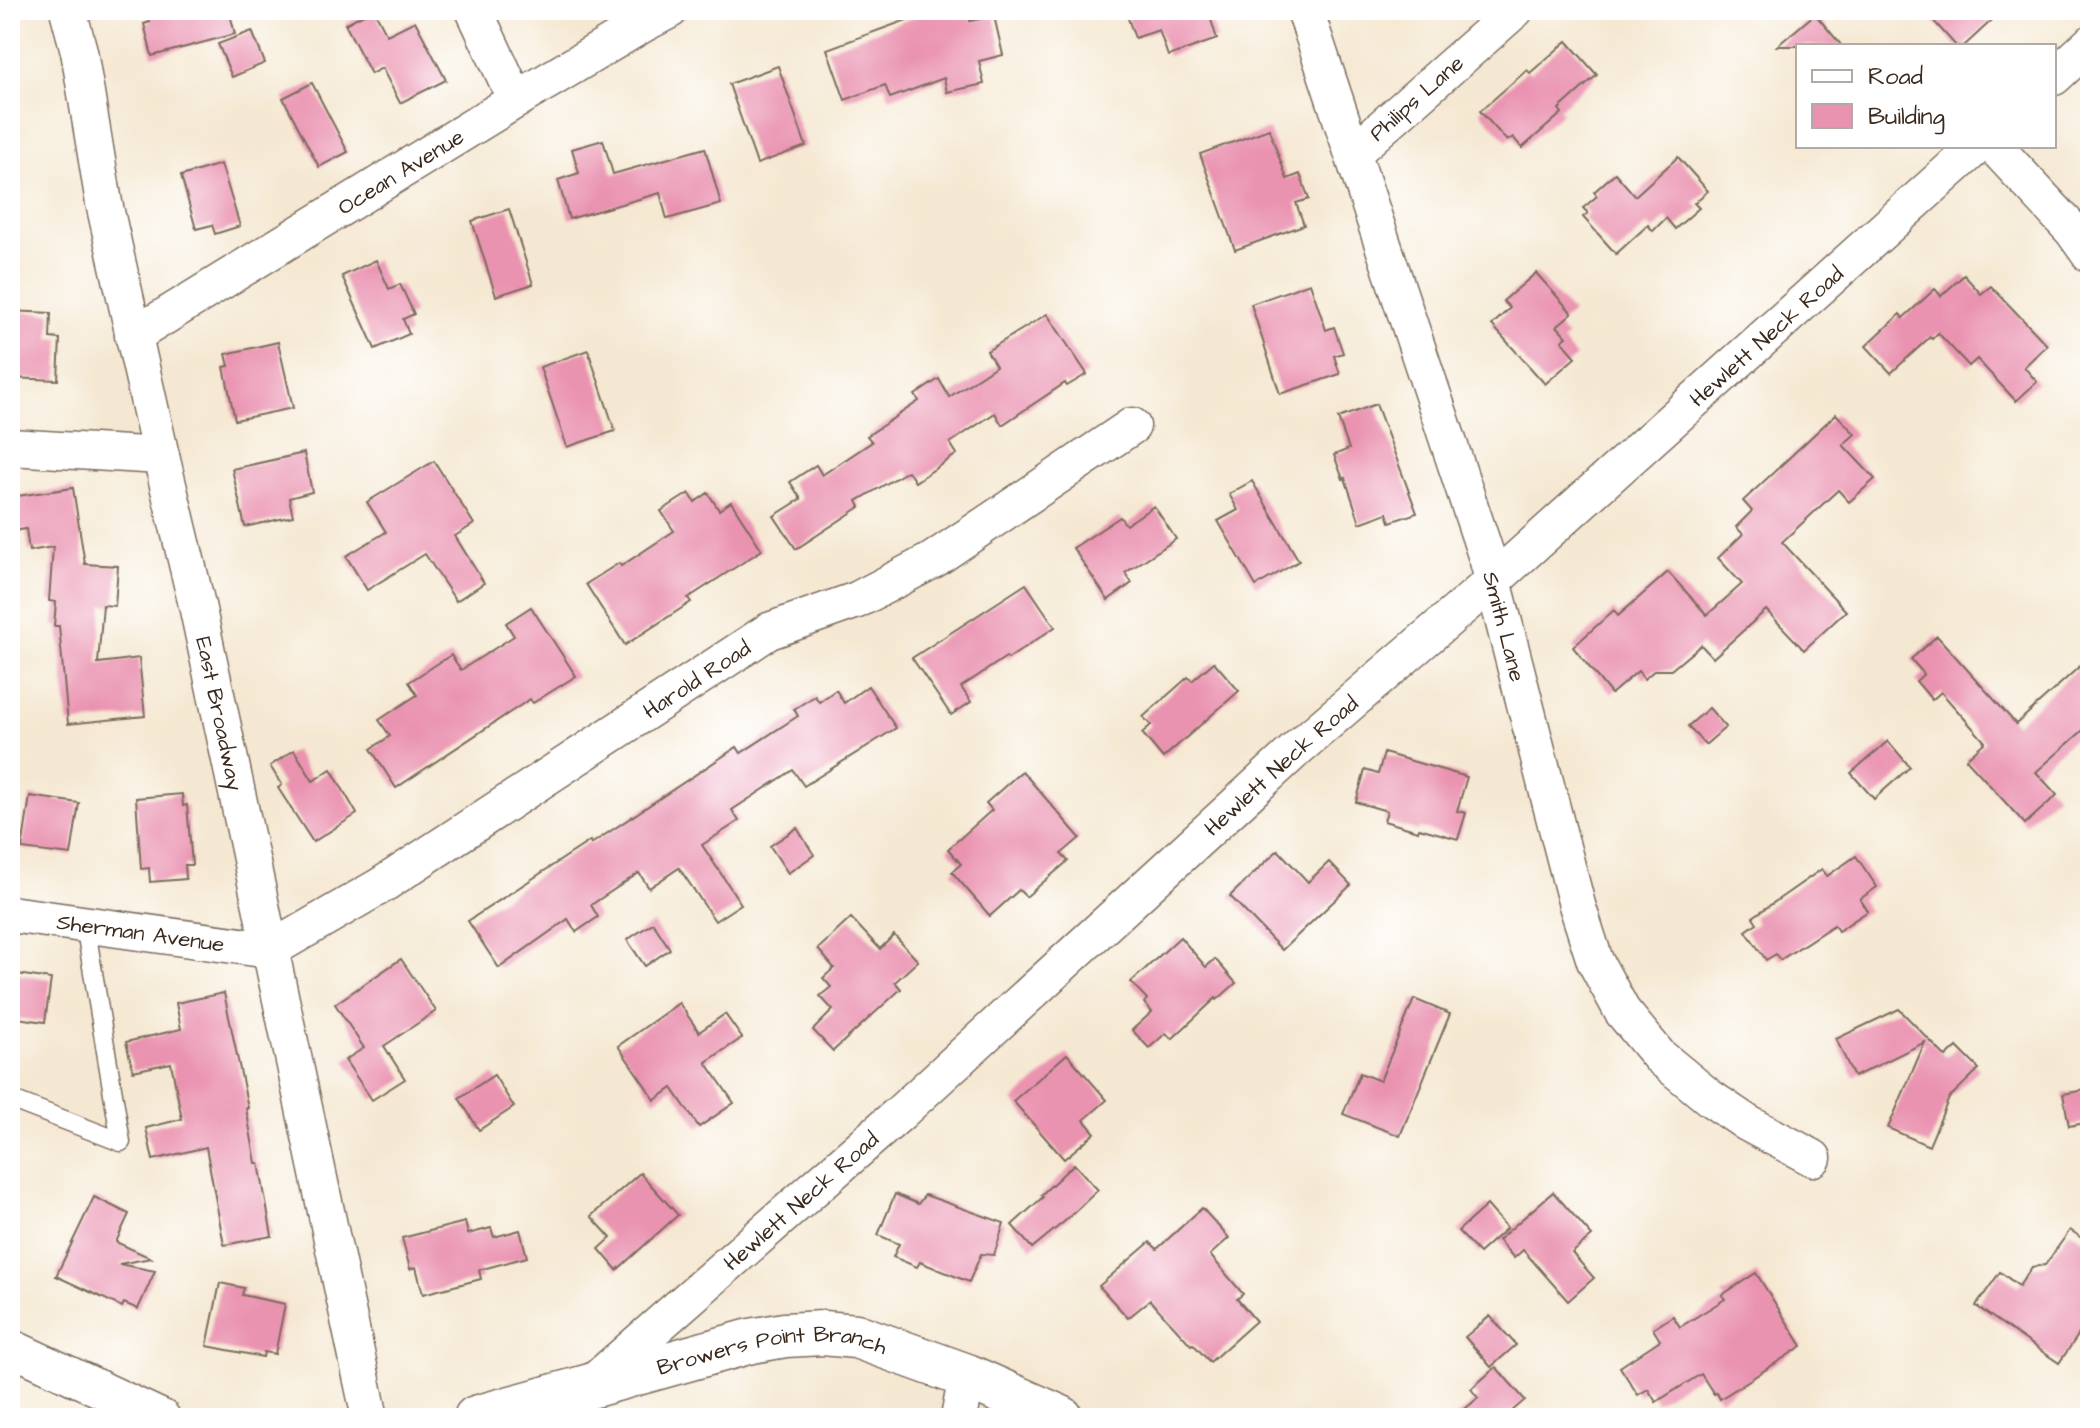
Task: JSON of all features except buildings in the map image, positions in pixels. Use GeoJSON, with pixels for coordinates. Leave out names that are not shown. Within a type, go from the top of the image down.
{"type":"FeatureCollection","features":[{"type":"Feature","properties":{"kind":"street","name":"East Broadway"},"geometry":{"type":"LineString","coordinates":[[68,10],[79,51],[104,203],[197,605],[370,1418]]}},
{"type":"Feature","properties":{"kind":"street"},"geometry":{"type":"LineString","coordinates":[[474,10],[516,100]]}},
{"type":"Feature","properties":{"kind":"street","name":"Ocean Avenue"},"geometry":{"type":"LineString","coordinates":[[133,336],[516,100],[670,10]]}},
{"type":"Feature","properties":{"kind":"street","name":"Smith Lane"},"geometry":{"type":"LineString","coordinates":[[1305,10],[1493,581],[1577,905],[1595,961],[1622,1011],[1659,1056],[1710,1098],[1747,1123],[1813,1158]]}},
{"type":"Feature","properties":{"kind":"street","name":"Philips Lane"},"geometry":{"type":"LineString","coordinates":[[1353,153],[1515,10]]}},
{"type":"Feature","properties":{"kind":"street"},"geometry":{"type":"LineString","coordinates":[[2056,75],[2090,44]]}},
{"type":"Feature","properties":{"kind":"street","name":"Hewlett Neck Road"},"geometry":{"type":"LineString","coordinates":[[589,1387],[912,1102],[1300,746],[1493,581],[1975,148]]}},
{"type":"Feature","properties":{"kind":"street"},"geometry":{"type":"LineString","coordinates":[[1996,148],[2073,231],[2090,255]]}},
{"type":"Feature","properties":{"kind":"street","name":"Harold Road"},"geometry":{"type":"LineString","coordinates":[[270,950],[382,885],[769,631],[857,600],[933,560],[1132,426]]}},
{"type":"Feature","properties":{"kind":"street"},"geometry":{"type":"LineString","coordinates":[[10,447],[161,456]]}},
{"type":"Feature","properties":{"kind":"street","name":"Sherman Avenue"},"geometry":{"type":"LineString","coordinates":[[10,914],[270,950]]}},
{"type":"Feature","properties":{"kind":"street","name":"Browers Point Branch"},"geometry":{"type":"LineString","coordinates":[[476,1418],[751,1341],[823,1333],[856,1336],[963,1397],[1061,1418]]}},
{"type":"Feature","properties":{"kind":"street"},"geometry":{"type":"LineString","coordinates":[[10,1347],[162,1418]]}},
{"type":"Feature","properties":{"kind":"lane"},"geometry":{"type":"LineString","coordinates":[[10,1099],[121,1142],[85,924]]}}]}
